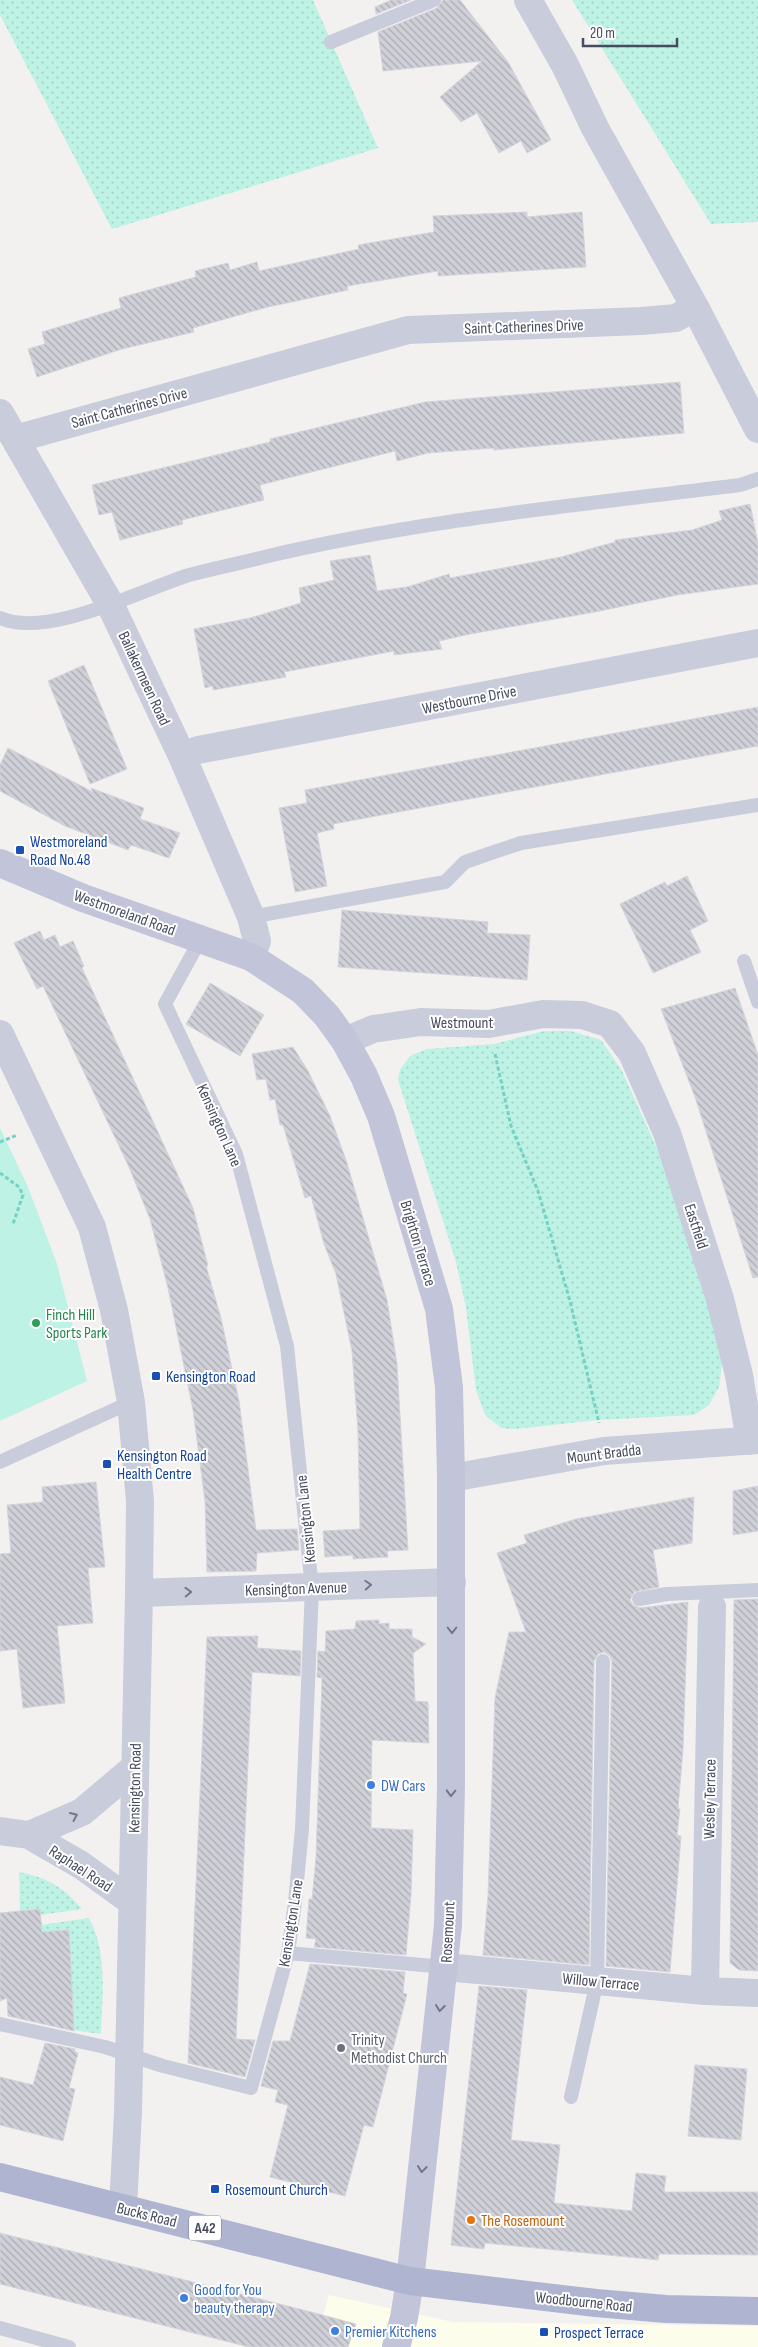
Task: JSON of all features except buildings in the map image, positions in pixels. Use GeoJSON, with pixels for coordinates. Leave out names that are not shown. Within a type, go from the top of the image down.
{"type":"FeatureCollection","features":[{"type":"Feature","properties":{"kind":"main road","name":"Westmoreland Road"},"geometry":{"type":"LineString","coordinates":[[0,863],[83,898],[252,957]]}},
{"type":"Feature","properties":{"kind":"main road","name":"Brighton Terrace"},"geometry":{"type":"LineString","coordinates":[[252,957],[302,991],[327,1016],[345,1041],[364,1076],[381,1116],[440,1309],[449,1387],[452,1582]]}},
{"type":"Feature","properties":{"kind":"main road","name":"Rosemount"},"geometry":{"type":"LineString","coordinates":[[396,2347],[404,2318],[410,2280],[445,1967],[451,1785],[452,1582]]}},
{"type":"Feature","properties":{"kind":"main road","name":"Bucks Road"},"geometry":{"type":"LineString","coordinates":[[0,2177],[410,2280]]}},
{"type":"Feature","properties":{"kind":"main road","name":"Woodbourne Road"},"geometry":{"type":"LineString","coordinates":[[410,2280],[596,2303],[666,2309],[758,2311]]}},
{"type":"Feature","properties":{"kind":"street"},"geometry":{"type":"LineString","coordinates":[[528,0],[565,65],[614,163],[695,307],[758,429]]}},
{"type":"Feature","properties":{"kind":"street","name":"Saint Catherines Drive"},"geometry":{"type":"LineString","coordinates":[[15,439],[408,330],[641,321],[676,318],[695,307]]}},
{"type":"Feature","properties":{"kind":"street","name":"Ballakermeen Road"},"geometry":{"type":"LineString","coordinates":[[0,413],[110,604],[182,756],[251,917],[256,941],[252,957]]}},
{"type":"Feature","properties":{"kind":"street","name":"Westbourne Drive"},"geometry":{"type":"LineString","coordinates":[[182,756],[198,750],[758,644]]}},
{"type":"Feature","properties":{"kind":"street","name":"Westmount"},"geometry":{"type":"LineString","coordinates":[[345,1041],[373,1029],[421,1022],[489,1024],[543,1014],[582,1015],[610,1024]]}},
{"type":"Feature","properties":{"kind":"street","name":"Eastfield"},"geometry":{"type":"LineString","coordinates":[[610,1024],[632,1053],[667,1133],[720,1298],[754,1441]]}},
{"type":"Feature","properties":{"kind":"street","name":"Kensington Road"},"geometry":{"type":"LineString","coordinates":[[0,1034],[92,1227],[114,1310],[131,1402],[140,1501],[129,2055],[126,2175],[123,2207]]}},
{"type":"Feature","properties":{"kind":"street","name":"Mount Bradda"},"geometry":{"type":"LineString","coordinates":[[451,1478],[604,1451],[754,1441]]}},
{"type":"Feature","properties":{"kind":"street","name":"Kensington Avenue"},"geometry":{"type":"LineString","coordinates":[[139,1593],[452,1582]]}},
{"type":"Feature","properties":{"kind":"street","name":"Wesley Terrace"},"geometry":{"type":"LineString","coordinates":[[705,1991],[712,1607]]}},
{"type":"Feature","properties":{"kind":"street","name":"Raphael Road"},"geometry":{"type":"LineString","coordinates":[[29,1835],[82,1812],[134,1768]]}},
{"type":"Feature","properties":{"kind":"street","name":"Raphael Road"},"geometry":{"type":"LineString","coordinates":[[0,1831],[29,1835],[81,1865],[132,1902]]}},
{"type":"Feature","properties":{"kind":"street","name":"Willow Terrace"},"geometry":{"type":"LineString","coordinates":[[445,1967],[705,1991],[758,1993]]}},
{"type":"Feature","properties":{"kind":"lane"},"geometry":{"type":"LineString","coordinates":[[331,42],[434,0]]}},
{"type":"Feature","properties":{"kind":"lane"},"geometry":{"type":"LineString","coordinates":[[0,618],[7,621],[49,622],[110,604],[189,575],[291,551],[412,526],[740,485],[758,479]]}},
{"type":"Feature","properties":{"kind":"lane"},"geometry":{"type":"LineString","coordinates":[[251,917],[445,882],[465,862],[521,843],[758,804]]}},
{"type":"Feature","properties":{"kind":"lane","name":"Kensington Lane"},"geometry":{"type":"LineString","coordinates":[[129,2055],[251,2088],[288,1953],[302,1829],[312,1588],[287,1346],[236,1154],[165,1004],[200,940]]}},
{"type":"Feature","properties":{"kind":"lane"},"geometry":{"type":"LineString","coordinates":[[744,961],[758,1002]]}},
{"type":"Feature","properties":{"kind":"lane"},"geometry":{"type":"LineString","coordinates":[[0,1462],[131,1402]]}},
{"type":"Feature","properties":{"kind":"lane"},"geometry":{"type":"LineString","coordinates":[[639,1600],[667,1594],[758,1590]]}},
{"type":"Feature","properties":{"kind":"lane"},"geometry":{"type":"LineString","coordinates":[[571,2097],[597,1981],[603,1661]]}},
{"type":"Feature","properties":{"kind":"lane"},"geometry":{"type":"LineString","coordinates":[[288,1953],[445,1967]]}},
{"type":"Feature","properties":{"kind":"lane"},"geometry":{"type":"LineString","coordinates":[[0,2024],[105,2047],[129,2055]]}},
{"type":"Feature","properties":{"kind":"lane"},"geometry":{"type":"LineString","coordinates":[[0,2328],[69,2347]]}},
{"type":"Feature","properties":{"kind":"path"},"geometry":{"type":"LineString","coordinates":[[489,1024],[497,1070],[511,1126],[538,1192],[570,1301],[604,1451]]}},
{"type":"Feature","properties":{"kind":"path"},"geometry":{"type":"LineString","coordinates":[[0,1173],[20,1187],[22,1195],[13,1224]]}},
{"type":"Feature","properties":{"kind":"shaded area"},"geometry":{"type":"Polygon","coordinates":[[[329,2295],[453,2322],[758,2326],[758,2347],[314,2347],[329,2295]]]}},
{"type":"Feature","properties":{"kind":"green space"},"geometry":{"type":"Polygon","coordinates":[[[0,0],[313,0],[378,148],[112,229],[0,15],[0,0]]]}},
{"type":"Feature","properties":{"kind":"green space"},"geometry":{"type":"Polygon","coordinates":[[[572,0],[758,0],[758,222],[711,224],[572,0]]]}},
{"type":"Feature","properties":{"kind":"green space"},"geometry":{"type":"Polygon","coordinates":[[[544,1031],[571,1031],[601,1040],[622,1071],[658,1151],[703,1282],[722,1363],[719,1387],[709,1405],[694,1415],[598,1420],[515,1429],[501,1428],[485,1415],[476,1390],[466,1308],[456,1262],[398,1080],[400,1070],[410,1056],[427,1049],[494,1044],[544,1031]]]}},
{"type":"Feature","properties":{"kind":"green space","name":"Finch Hill Sports Park"},"geometry":{"type":"Polygon","coordinates":[[[0,1128],[28,1187],[57,1264],[87,1381],[0,1421],[0,1128]]]}},
{"type":"Feature","properties":{"kind":"green space"},"geometry":{"type":"Polygon","coordinates":[[[19,1872],[46,1880],[62,1889],[82,1909],[41,1915],[40,1909],[20,1911],[19,1872]]]}},
{"type":"Feature","properties":{"kind":"green space"},"geometry":{"type":"Polygon","coordinates":[[[89,1918],[95,1931],[101,1960],[103,1990],[101,2034],[72,2030],[69,1930],[42,1933],[41,1925],[89,1918]]]}},
{"type":"Feature","properties":{"kind":"place","name":"Westmoreland Road No.48"},"geometry":{"type":"Point","coordinates":[20,850]}},
{"type":"Feature","properties":{"kind":"place","name":"Finch Hill Sports Park"},"geometry":{"type":"Point","coordinates":[36,1323]}},
{"type":"Feature","properties":{"kind":"place","name":"Kensington Road"},"geometry":{"type":"Point","coordinates":[156,1376]}},
{"type":"Feature","properties":{"kind":"place","name":"Kensington Road Health Centre"},"geometry":{"type":"Point","coordinates":[107,1464]}},
{"type":"Feature","properties":{"kind":"place","name":"DW Cars"},"geometry":{"type":"Point","coordinates":[371,1785]}},
{"type":"Feature","properties":{"kind":"place","name":"Trinity Methodist Church"},"geometry":{"type":"Point","coordinates":[341,2048]}},
{"type":"Feature","properties":{"kind":"place","name":"Rosemount Church"},"geometry":{"type":"Point","coordinates":[215,2189]}},
{"type":"Feature","properties":{"kind":"place","name":"The Rosemount"},"geometry":{"type":"Point","coordinates":[471,2220]}},
{"type":"Feature","properties":{"kind":"place","name":"Good for You beauty therapy"},"geometry":{"type":"Point","coordinates":[184,2298]}},
{"type":"Feature","properties":{"kind":"place","name":"Premier Kitchens"},"geometry":{"type":"Point","coordinates":[335,2331]}},
{"type":"Feature","properties":{"kind":"place","name":"Prospect Terrace"},"geometry":{"type":"Point","coordinates":[544,2332]}}]}
